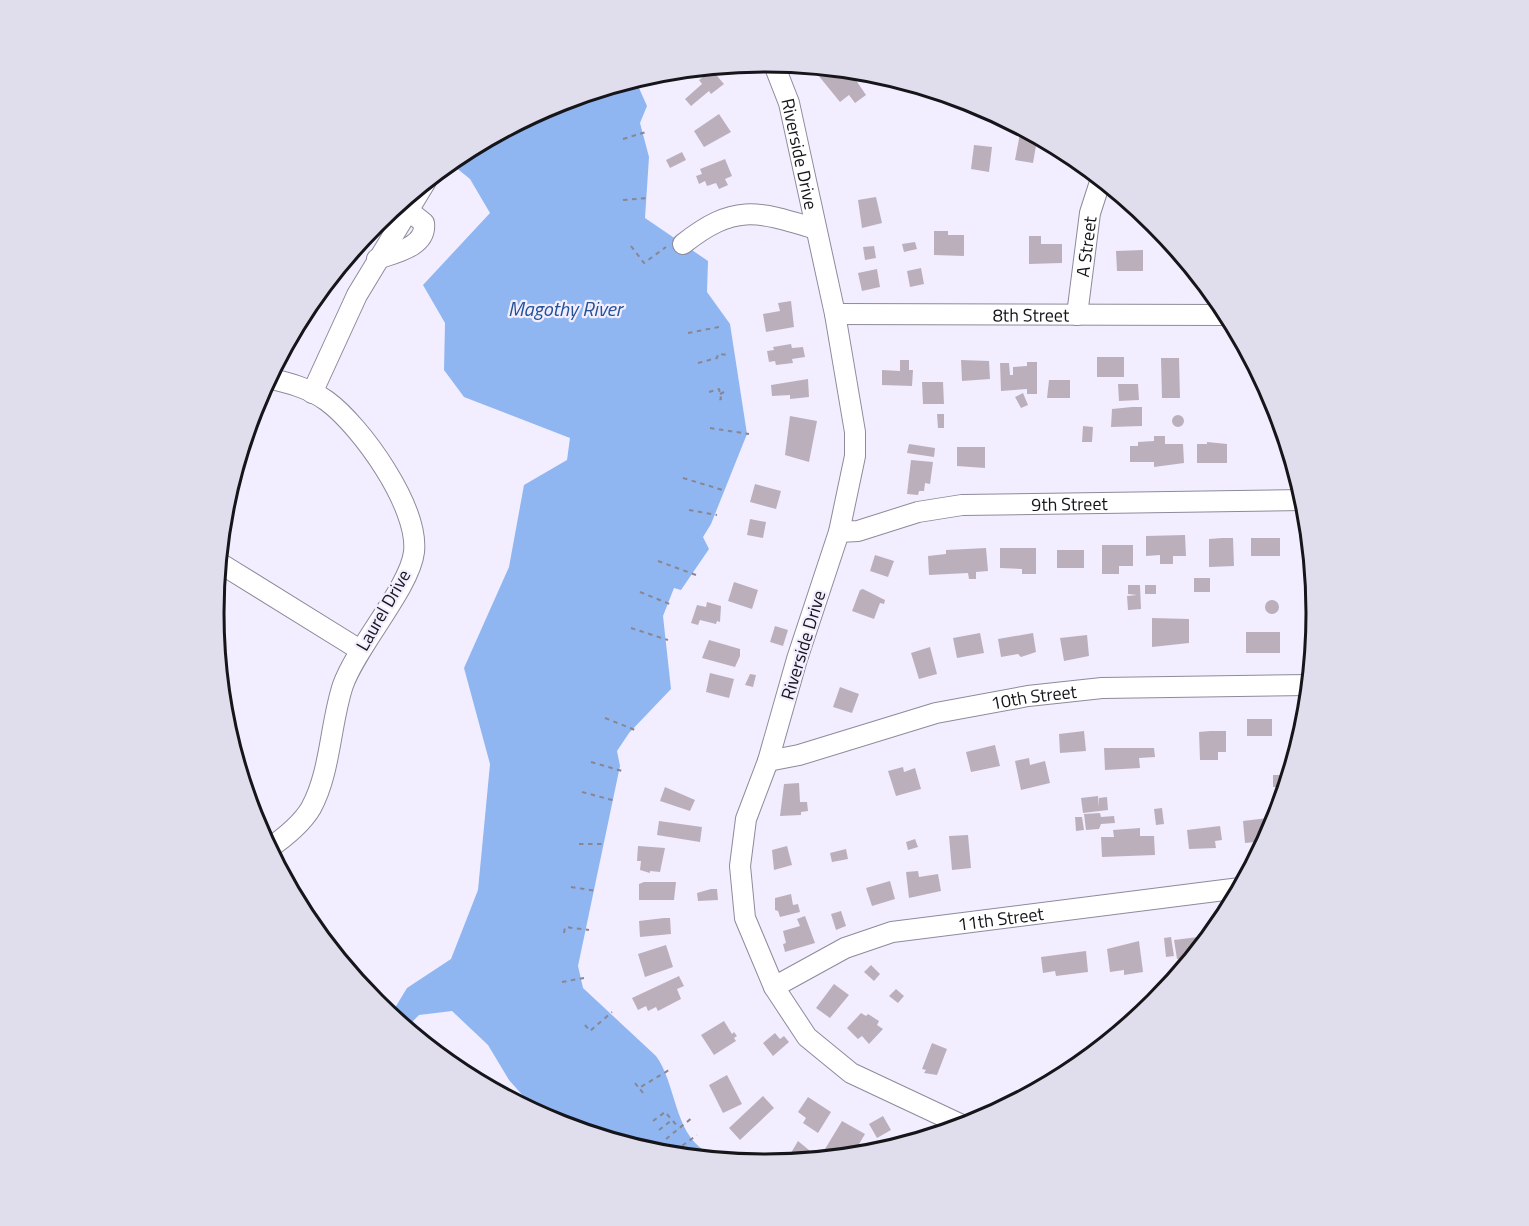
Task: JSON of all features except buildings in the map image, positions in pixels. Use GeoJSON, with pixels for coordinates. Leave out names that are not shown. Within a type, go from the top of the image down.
{"type":"FeatureCollection","features":[{"type":"Feature","properties":{"kind":"street","name":"Riverside Drive"},"geometry":{"type":"LineString","coordinates":[[777,72],[789,103],[835,314],[855,432],[855,456],[839,532],[797,659],[768,761],[746,819],[740,866],[745,918],[774,987],[807,1036],[851,1074],[951,1120]]}},
{"type":"Feature","properties":{"kind":"street","name":"A Street"},"geometry":{"type":"LineString","coordinates":[[1077,315],[1090,213],[1098,187]]}},
{"type":"Feature","properties":{"kind":"street"},"geometry":{"type":"LineString","coordinates":[[312,393],[357,295],[414,201]]}},
{"type":"Feature","properties":{"kind":"street"},"geometry":{"type":"LineString","coordinates":[[676,244],[718,221],[744,213],[764,213],[816,229]]}},
{"type":"Feature","properties":{"kind":"street","name":"8th Street"},"geometry":{"type":"LineString","coordinates":[[835,314],[1216,315]]}},
{"type":"Feature","properties":{"kind":"street","name":"Laurel Drive"},"geometry":{"type":"LineString","coordinates":[[275,844],[288,835],[310,809],[320,786],[337,703],[360,650],[408,568],[414,552],[406,512],[394,486],[365,441],[327,401],[298,385],[276,380]]}},
{"type":"Feature","properties":{"kind":"street","name":"9th Street"},"geometry":{"type":"LineString","coordinates":[[839,532],[858,531],[918,512],[962,505],[1293,500]]}},
{"type":"Feature","properties":{"kind":"street"},"geometry":{"type":"LineString","coordinates":[[226,567],[360,650]]}},
{"type":"Feature","properties":{"kind":"street","name":"10th Street"},"geometry":{"type":"LineString","coordinates":[[768,761],[799,755],[936,713],[1028,696],[1102,688],[1301,685]]}},
{"type":"Feature","properties":{"kind":"street","name":"11th Street"},"geometry":{"type":"LineString","coordinates":[[774,987],[845,948],[892,932],[1230,889]]}},
{"type":"Feature","properties":{"kind":"path"},"geometry":{"type":"LineString","coordinates":[[623,139],[646,132]]}},
{"type":"Feature","properties":{"kind":"path"},"geometry":{"type":"LineString","coordinates":[[623,200],[648,198]]}},
{"type":"Feature","properties":{"kind":"path"},"geometry":{"type":"LineString","coordinates":[[632,246],[644,263],[676,244]]}},
{"type":"Feature","properties":{"kind":"path"},"geometry":{"type":"LineString","coordinates":[[688,333],[719,327]]}},
{"type":"Feature","properties":{"kind":"path"},"geometry":{"type":"LineString","coordinates":[[698,363],[717,358],[717,354],[727,355]]}},
{"type":"Feature","properties":{"kind":"path"},"geometry":{"type":"LineString","coordinates":[[709,392],[719,389],[722,399],[716,401]]}},
{"type":"Feature","properties":{"kind":"path"},"geometry":{"type":"LineString","coordinates":[[720,394],[726,392]]}},
{"type":"Feature","properties":{"kind":"path"},"geometry":{"type":"LineString","coordinates":[[710,428],[749,434]]}},
{"type":"Feature","properties":{"kind":"path"},"geometry":{"type":"LineString","coordinates":[[683,478],[726,491]]}},
{"type":"Feature","properties":{"kind":"path"},"geometry":{"type":"LineString","coordinates":[[689,510],[717,515]]}},
{"type":"Feature","properties":{"kind":"path"},"geometry":{"type":"LineString","coordinates":[[658,561],[696,574]]}},
{"type":"Feature","properties":{"kind":"path"},"geometry":{"type":"LineString","coordinates":[[640,592],[672,604]]}},
{"type":"Feature","properties":{"kind":"path"},"geometry":{"type":"LineString","coordinates":[[631,628],[668,640]]}},
{"type":"Feature","properties":{"kind":"path"},"geometry":{"type":"LineString","coordinates":[[605,718],[635,730]]}},
{"type":"Feature","properties":{"kind":"path"},"geometry":{"type":"LineString","coordinates":[[591,762],[622,771]]}},
{"type":"Feature","properties":{"kind":"path"},"geometry":{"type":"LineString","coordinates":[[582,792],[616,801]]}},
{"type":"Feature","properties":{"kind":"path"},"geometry":{"type":"LineString","coordinates":[[579,844],[606,844]]}},
{"type":"Feature","properties":{"kind":"path"},"geometry":{"type":"LineString","coordinates":[[571,886],[597,891]]}},
{"type":"Feature","properties":{"kind":"path"},"geometry":{"type":"LineString","coordinates":[[564,933],[565,927],[589,930]]}},
{"type":"Feature","properties":{"kind":"path"},"geometry":{"type":"LineString","coordinates":[[562,982],[584,978]]}},
{"type":"Feature","properties":{"kind":"path"},"geometry":{"type":"LineString","coordinates":[[585,1025],[590,1031],[612,1012]]}},
{"type":"Feature","properties":{"kind":"path"},"geometry":{"type":"LineString","coordinates":[[639,1088],[669,1070]]}},
{"type":"Feature","properties":{"kind":"path"},"geometry":{"type":"LineString","coordinates":[[635,1083],[643,1093]]}},
{"type":"Feature","properties":{"kind":"path"},"geometry":{"type":"LineString","coordinates":[[653,1121],[665,1112],[679,1128]]}},
{"type":"Feature","properties":{"kind":"path"},"geometry":{"type":"LineString","coordinates":[[666,1138],[693,1117]]}},
{"type":"Feature","properties":{"kind":"path"},"geometry":{"type":"LineString","coordinates":[[659,1130],[672,1120]]}},
{"type":"Feature","properties":{"kind":"path"},"geometry":{"type":"LineString","coordinates":[[680,1147],[697,1135]]}},
{"type":"Feature","properties":{"kind":"water","name":"Magothy River"},"geometry":{"type":"Polygon","coordinates":[[[638,87],[647,106],[640,123],[649,157],[645,218],[708,261],[707,292],[730,324],[747,434],[711,524],[703,537],[709,549],[681,590],[674,588],[663,616],[671,689],[629,733],[617,751],[620,766],[578,966],[583,988],[656,1056],[663,1067],[687,1132],[704,1150],[624,1136],[557,1113],[525,1098],[509,1080],[488,1045],[452,1011],[419,1015],[411,1023],[395,1008],[407,988],[451,959],[478,890],[490,764],[464,668],[509,567],[524,485],[567,460],[570,438],[464,397],[444,370],[445,323],[423,285],[490,213],[470,179],[457,168],[494,144],[557,113],[638,87]]]}}]}
